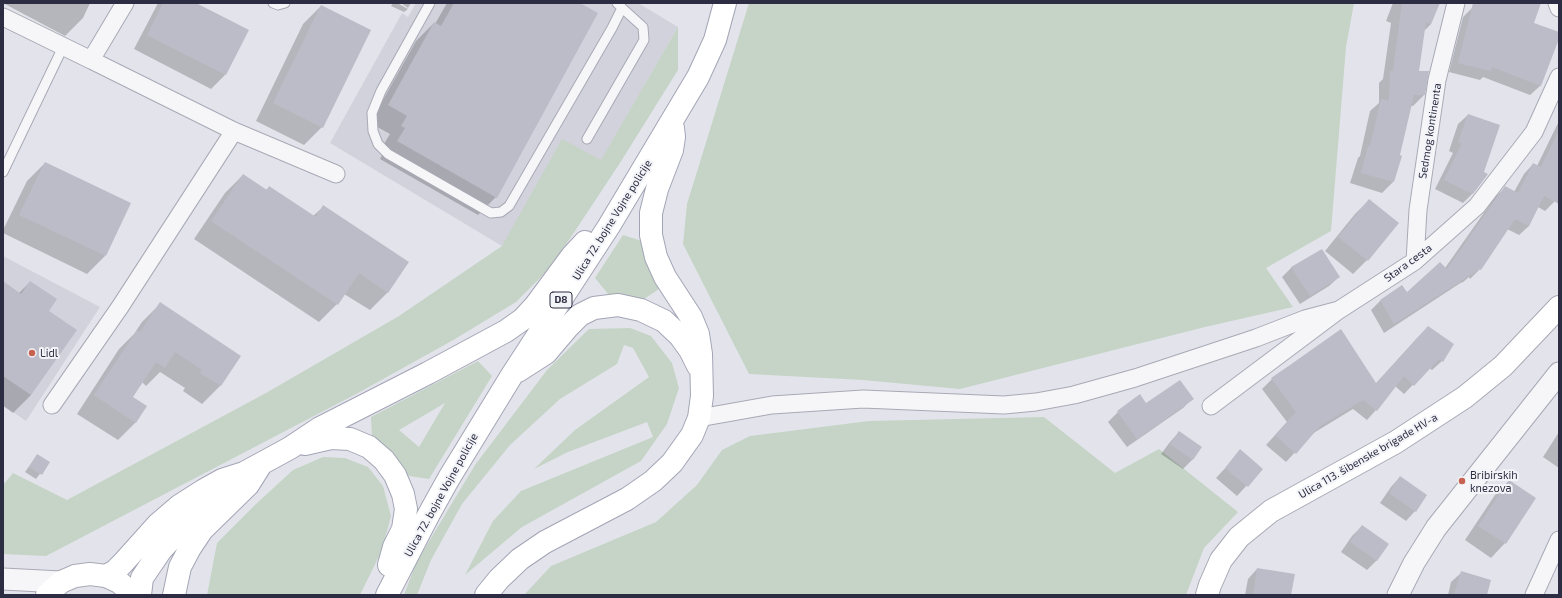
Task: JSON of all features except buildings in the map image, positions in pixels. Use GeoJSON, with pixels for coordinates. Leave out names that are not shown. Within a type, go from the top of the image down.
{"type":"FeatureCollection","features":[{"type":"Feature","properties":{"kind":"main road","name":"Ulica 72. bojne Vojne policije"},"geometry":{"type":"LineString","coordinates":[[388,593],[428,514],[449,478],[512,375],[610,226],[672,123],[698,77],[715,40],[725,3]]}},
{"type":"Feature","properties":{"kind":"main road"},"geometry":{"type":"LineString","coordinates":[[486,595],[499,579],[520,559],[545,542],[627,500],[653,481],[672,463],[692,435],[699,418],[702,396],[701,354],[698,334],[690,316],[665,277],[656,257],[651,235],[652,213],[657,189],[672,150],[674,137],[672,123]]}},
{"type":"Feature","properties":{"kind":"main road"},"geometry":{"type":"LineString","coordinates":[[106,576],[115,571],[158,524],[179,506],[222,480],[253,468],[290,448],[320,428],[467,353],[523,319],[535,306],[582,245],[610,226]]}},
{"type":"Feature","properties":{"kind":"main road"},"geometry":{"type":"LineString","coordinates":[[512,375],[533,363],[546,353],[580,315],[594,308],[618,305],[641,310],[664,321],[680,336],[690,350],[701,371]]}},
{"type":"Feature","properties":{"kind":"main road","name":"Ulica 113. šibenske brigade HV-a"},"geometry":{"type":"LineString","coordinates":[[1207,595],[1221,560],[1239,537],[1271,511],[1396,442],[1465,397],[1503,366],[1559,307]]}},
{"type":"Feature","properties":{"kind":"main road"},"geometry":{"type":"LineString","coordinates":[[290,448],[331,438],[350,439],[369,447],[384,460],[395,475],[403,494],[406,509],[403,529],[394,547],[388,568],[388,593]]}},
{"type":"Feature","properties":{"kind":"main road"},"geometry":{"type":"LineString","coordinates":[[140,595],[142,578],[161,550],[187,522],[253,468]]}},
{"type":"Feature","properties":{"kind":"main road"},"geometry":{"type":"LineString","coordinates":[[174,595],[180,567],[190,548],[202,530],[248,485],[253,468]]}},
{"type":"Feature","properties":{"kind":"main road"},"geometry":{"type":"LineString","coordinates":[[54,589],[75,576],[90,574],[106,576],[119,582],[134,595]]}},
{"type":"Feature","properties":{"kind":"street"},"geometry":{"type":"LineString","coordinates":[[91,60],[125,3]]}},
{"type":"Feature","properties":{"kind":"street","name":"Sedmog kontinenta"},"geometry":{"type":"LineString","coordinates":[[1415,261],[1418,210],[1437,80],[1456,3]]}},
{"type":"Feature","properties":{"kind":"street"},"geometry":{"type":"LineString","coordinates":[[1557,3],[1559,8]]}},
{"type":"Feature","properties":{"kind":"street"},"geometry":{"type":"LineString","coordinates":[[3,17],[234,131],[336,174]]}},
{"type":"Feature","properties":{"kind":"street","name":"Stara cesta"},"geometry":{"type":"LineString","coordinates":[[1211,406],[1340,310],[1415,261],[1478,206],[1534,132],[1559,77]]}},
{"type":"Feature","properties":{"kind":"street"},"geometry":{"type":"LineString","coordinates":[[52,405],[120,307],[234,131]]}},
{"type":"Feature","properties":{"kind":"street"},"geometry":{"type":"LineString","coordinates":[[699,418],[772,405],[863,399],[1004,405],[1036,402],[1074,395],[1135,378],[1256,338],[1305,319],[1340,310]]}},
{"type":"Feature","properties":{"kind":"street"},"geometry":{"type":"LineString","coordinates":[[1398,595],[1414,564],[1436,528],[1559,373]]}},
{"type":"Feature","properties":{"kind":"street"},"geometry":{"type":"LineString","coordinates":[[1534,595],[1559,540]]}},
{"type":"Feature","properties":{"kind":"street"},"geometry":{"type":"LineString","coordinates":[[3,579],[54,589]]}},
{"type":"Feature","properties":{"kind":"street"},"geometry":{"type":"LineString","coordinates":[[3,592],[7,595]]}},
{"type":"Feature","properties":{"kind":"lane"},"geometry":{"type":"LineString","coordinates":[[273,3],[278,5],[285,3]]}},
{"type":"Feature","properties":{"kind":"lane"},"geometry":{"type":"LineString","coordinates":[[430,3],[380,91],[372,113],[373,131],[378,144],[388,154],[491,213],[501,212],[509,206],[620,6],[643,27],[644,40],[587,139]]}},
{"type":"Feature","properties":{"kind":"lane"},"geometry":{"type":"LineString","coordinates":[[3,172],[63,47]]}},
{"type":"Feature","properties":{"kind":"shaded area"},"geometry":{"type":"Polygon","coordinates":[[[416,3],[638,3],[678,27],[601,161],[502,246],[330,143],[402,13],[408,17],[416,3]]]}},
{"type":"Feature","properties":{"kind":"shaded area"},"geometry":{"type":"Polygon","coordinates":[[[3,256],[100,307],[26,421],[3,405],[3,256]]]}},
{"type":"Feature","properties":{"kind":"green space"},"geometry":{"type":"Polygon","coordinates":[[[749,3],[1354,3],[1346,47],[1331,231],[1266,268],[1293,307],[1205,327],[960,389],[863,380],[749,374],[683,244],[687,204],[749,3]]]}},
{"type":"Feature","properties":{"kind":"green space"},"geometry":{"type":"Polygon","coordinates":[[[678,27],[678,70],[620,163],[565,246],[545,273],[516,302],[455,339],[358,393],[46,556],[3,554],[3,485],[13,473],[67,500],[266,393],[399,316],[502,246],[562,139],[601,160],[678,27]]]}},
{"type":"Feature","properties":{"kind":"green space"},"geometry":{"type":"Polygon","coordinates":[[[623,235],[645,242],[662,287],[644,299],[624,295],[609,295],[595,278],[623,235]]]}},
{"type":"Feature","properties":{"kind":"green space"},"geometry":{"type":"Polygon","coordinates":[[[630,328],[651,336],[672,363],[679,388],[667,424],[641,461],[522,527],[465,575],[493,521],[521,491],[653,437],[647,422],[568,452],[534,469],[575,430],[649,377],[633,348],[624,345],[617,364],[560,399],[510,445],[462,504],[431,560],[417,595],[404,595],[416,563],[475,465],[547,370],[589,329],[630,328]]]}},
{"type":"Feature","properties":{"kind":"green space"},"geometry":{"type":"Polygon","coordinates":[[[478,361],[492,376],[429,479],[409,476],[394,455],[372,438],[371,417],[478,361]],[[445,403],[399,430],[419,447],[445,403]]]}},
{"type":"Feature","properties":{"kind":"green space"},"geometry":{"type":"Polygon","coordinates":[[[1044,417],[1115,473],[1159,449],[1238,512],[1204,548],[1186,595],[524,595],[551,566],[656,522],[697,485],[722,450],[750,436],[869,421],[1044,417]]]}},
{"type":"Feature","properties":{"kind":"green space"},"geometry":{"type":"Polygon","coordinates":[[[323,457],[345,458],[368,467],[383,486],[391,516],[382,550],[360,595],[207,595],[217,543],[293,470],[323,457]]]}},
{"type":"Feature","properties":{"kind":"place","name":"Lidl"},"geometry":{"type":"Point","coordinates":[32,353]}},
{"type":"Feature","properties":{"kind":"place","name":"Bribirskih knezova"},"geometry":{"type":"Point","coordinates":[1462,481]}}]}
